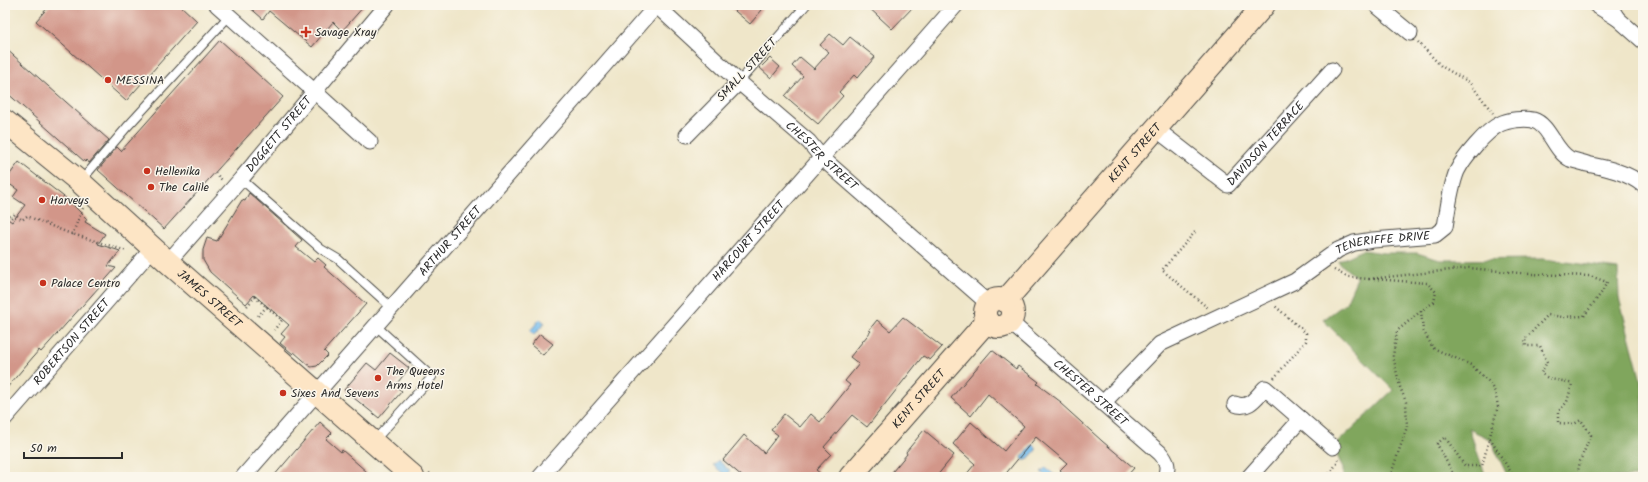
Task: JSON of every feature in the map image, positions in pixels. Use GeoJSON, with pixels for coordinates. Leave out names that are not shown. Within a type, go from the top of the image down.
{"type":"FeatureCollection","features":[{"type":"Feature","properties":{"kind":"street"},"geometry":{"type":"LineString","coordinates":[[217,5],[370,142]]}},
{"type":"Feature","properties":{"kind":"street","name":"DOGGETT STREET"},"geometry":{"type":"LineString","coordinates":[[161,255],[241,179],[386,5]]}},
{"type":"Feature","properties":{"kind":"street","name":"CHESTER STREET"},"geometry":{"type":"LineString","coordinates":[[656,5],[739,82],[809,142],[822,158],[994,309]]}},
{"type":"Feature","properties":{"kind":"street","name":"ARTHUR STREET"},"geometry":{"type":"LineString","coordinates":[[243,477],[656,5]]}},
{"type":"Feature","properties":{"kind":"street","name":"HARCOURT STREET"},"geometry":{"type":"LineString","coordinates":[[540,477],[956,5]]}},
{"type":"Feature","properties":{"kind":"street","name":"KENT STREET"},"geometry":{"type":"LineString","coordinates":[[850,477],[994,309],[1156,129],[1264,5]]}},
{"type":"Feature","properties":{"kind":"street"},"geometry":{"type":"LineString","coordinates":[[1376,5],[1410,33]]}},
{"type":"Feature","properties":{"kind":"street"},"geometry":{"type":"LineString","coordinates":[[1596,5],[1617,18],[1643,41]]}},
{"type":"Feature","properties":{"kind":"street"},"geometry":{"type":"LineString","coordinates":[[1609,5],[1617,18]]}},
{"type":"Feature","properties":{"kind":"street","name":"DAVIDSON TERRACE"},"geometry":{"type":"LineString","coordinates":[[1156,129],[1228,185],[1332,70]]}},
{"type":"Feature","properties":{"kind":"street","name":"SMALL STREET"},"geometry":{"type":"LineString","coordinates":[[687,135],[739,82]]}},
{"type":"Feature","properties":{"kind":"street"},"geometry":{"type":"LineString","coordinates":[[1500,123],[1514,120],[1532,120],[1541,125],[1562,154],[1571,159],[1611,170],[1635,179],[1643,185]]}},
{"type":"Feature","properties":{"kind":"street","name":"TENERIFFE DRIVE"},"geometry":{"type":"LineString","coordinates":[[1103,403],[1160,344],[1295,281],[1338,250],[1354,243],[1391,238],[1425,237],[1441,232],[1445,227],[1452,187],[1462,162],[1500,123]]}},
{"type":"Feature","properties":{"kind":"street","name":"JAMES STREET"},"geometry":{"type":"LineString","coordinates":[[10,128],[80,182],[413,477]]}},
{"type":"Feature","properties":{"kind":"street","name":"ROBERTSON STREET"},"geometry":{"type":"LineString","coordinates":[[5,418],[161,255]]}},
{"type":"Feature","properties":{"kind":"street"},"geometry":{"type":"LineString","coordinates":[[994,309],[994,326],[998,327],[1006,325],[1010,322]]}},
{"type":"Feature","properties":{"kind":"street","name":"CHESTER STREET"},"geometry":{"type":"LineString","coordinates":[[1010,322],[1160,453],[1165,460],[1166,471]]}},
{"type":"Feature","properties":{"kind":"street"},"geometry":{"type":"LineString","coordinates":[[1235,404],[1241,406],[1250,404],[1265,388],[1333,447]]}},
{"type":"Feature","properties":{"kind":"street"},"geometry":{"type":"LineString","coordinates":[[1249,477],[1301,419]]}},
{"type":"Feature","properties":{"kind":"lane","name":"SMALL STREET"},"geometry":{"type":"LineString","coordinates":[[739,82],[806,5]]}},
{"type":"Feature","properties":{"kind":"lane"},"geometry":{"type":"LineString","coordinates":[[80,182],[135,118],[229,16]]}},
{"type":"Feature","properties":{"kind":"lane"},"geometry":{"type":"LineString","coordinates":[[241,179],[321,249],[338,259],[391,307]]}},
{"type":"Feature","properties":{"kind":"lane"},"geometry":{"type":"LineString","coordinates":[[374,442],[432,377],[375,325]]}},
{"type":"Feature","properties":{"kind":"path"},"geometry":{"type":"LineString","coordinates":[[1410,33],[1441,66],[1470,82],[1500,123]]}},
{"type":"Feature","properties":{"kind":"path"},"geometry":{"type":"LineString","coordinates":[[72,234],[84,207]]}},
{"type":"Feature","properties":{"kind":"path"},"geometry":{"type":"LineString","coordinates":[[5,213],[11,218],[15,214],[22,220],[26,216],[72,234],[127,251]]}},
{"type":"Feature","properties":{"kind":"path"},"geometry":{"type":"LineString","coordinates":[[1196,232],[1162,270],[1219,317]]}},
{"type":"Feature","properties":{"kind":"path"},"geometry":{"type":"LineString","coordinates":[[1324,259],[1336,272],[1348,276],[1428,283],[1436,292],[1434,302],[1397,331],[1393,356],[1400,387],[1406,402],[1407,427],[1390,477]]}},
{"type":"Feature","properties":{"kind":"path"},"geometry":{"type":"LineString","coordinates":[[1369,279],[1469,268],[1530,274],[1590,276],[1607,282],[1602,292],[1584,316],[1563,317],[1548,315],[1525,339],[1526,346],[1540,346],[1547,362],[1541,373],[1548,380],[1564,380],[1572,384],[1567,402],[1558,412],[1558,423],[1574,424],[1581,420],[1591,435],[1580,461],[1577,477]]}},
{"type":"Feature","properties":{"kind":"path"},"geometry":{"type":"LineString","coordinates":[[1264,296],[1306,333],[1306,341],[1265,388]]}},
{"type":"Feature","properties":{"kind":"path"},"geometry":{"type":"LineString","coordinates":[[247,306],[255,297],[268,305],[282,320],[274,330]]}},
{"type":"Feature","properties":{"kind":"path"},"geometry":{"type":"LineString","coordinates":[[258,316],[268,305]]}},
{"type":"Feature","properties":{"kind":"path"},"geometry":{"type":"LineString","coordinates":[[1421,311],[1423,330],[1432,348],[1471,365],[1488,381],[1495,392],[1498,406],[1482,466],[1465,466],[1445,438],[1437,444],[1455,477]]}},
{"type":"Feature","properties":{"kind":"path"},"geometry":{"type":"LineString","coordinates":[[1490,438],[1514,477]]}},
{"type":"Feature","properties":{"kind":"path"},"geometry":{"type":"LineString","coordinates":[[1326,477],[1338,462],[1333,447]]}},
{"type":"Feature","properties":{"kind":"green space"},"geometry":{"type":"Polygon","coordinates":[[[1362,250],[1384,253],[1417,253],[1440,260],[1544,259],[1618,269],[1619,298],[1643,388],[1643,477],[1508,477],[1490,439],[1469,429],[1486,477],[1343,477],[1343,468],[1333,447],[1393,390],[1323,320],[1346,303],[1357,278],[1338,262],[1362,250]]]}},
{"type":"Feature","properties":{"kind":"water"},"geometry":{"type":"Polygon","coordinates":[[[540,319],[545,323],[534,335],[530,331],[540,319]]]}},
{"type":"Feature","properties":{"kind":"water"},"geometry":{"type":"Polygon","coordinates":[[[1033,444],[1036,447],[1036,450],[1027,460],[1023,460],[1022,457],[1033,444]]]}},
{"type":"Feature","properties":{"kind":"water"},"geometry":{"type":"Polygon","coordinates":[[[718,460],[730,471],[726,476],[713,465],[718,460]]]}},
{"type":"Feature","properties":{"kind":"water"},"geometry":{"type":"Polygon","coordinates":[[[1046,467],[1053,474],[1059,477],[1046,477],[1041,472],[1046,467]]]}},
{"type":"Feature","properties":{"kind":"building"},"geometry":{"type":"Polygon","coordinates":[[[50,5],[180,5],[197,21],[126,101],[36,21],[50,5]]]}},
{"type":"Feature","properties":{"kind":"building"},"geometry":{"type":"Polygon","coordinates":[[[247,5],[365,5],[342,31],[333,22],[312,47],[269,11],[263,19],[247,5]]]}},
{"type":"Feature","properties":{"kind":"building"},"geometry":{"type":"Polygon","coordinates":[[[728,5],[757,5],[762,10],[750,24],[728,5]]]}},
{"type":"Feature","properties":{"kind":"building"},"geometry":{"type":"Polygon","coordinates":[[[866,5],[915,5],[892,29],[866,5]]]}},
{"type":"Feature","properties":{"kind":"building"},"geometry":{"type":"Polygon","coordinates":[[[830,34],[843,45],[850,37],[875,57],[857,78],[854,75],[839,92],[843,96],[818,124],[785,96],[803,76],[792,66],[800,57],[814,69],[829,52],[820,45],[830,34]]]}},
{"type":"Feature","properties":{"kind":"building","name":"The Calile"},"geometry":{"type":"Polygon","coordinates":[[[220,40],[283,97],[164,229],[98,170],[117,147],[121,151],[220,40]]]}},
{"type":"Feature","properties":{"kind":"building"},"geometry":{"type":"Polygon","coordinates":[[[5,48],[109,140],[89,163],[87,160],[85,162],[5,91],[5,48]]]}},
{"type":"Feature","properties":{"kind":"building"},"geometry":{"type":"Polygon","coordinates":[[[770,58],[780,67],[771,78],[760,68],[770,58]]]}},
{"type":"Feature","properties":{"kind":"building"},"geometry":{"type":"Polygon","coordinates":[[[19,162],[68,200],[87,219],[85,222],[105,234],[98,244],[120,251],[108,266],[116,268],[41,352],[39,350],[5,390],[5,217],[12,222],[25,205],[13,197],[18,190],[5,181],[19,162]]]}},
{"type":"Feature","properties":{"kind":"building"},"geometry":{"type":"Polygon","coordinates":[[[249,193],[302,240],[296,247],[314,262],[318,258],[326,265],[324,267],[366,304],[324,351],[328,355],[317,366],[311,367],[294,352],[293,354],[280,343],[285,337],[281,334],[289,325],[254,295],[246,304],[210,272],[203,260],[203,250],[207,238],[217,241],[242,200],[245,201],[249,193]]]}},
{"type":"Feature","properties":{"kind":"building"},"geometry":{"type":"Polygon","coordinates":[[[903,317],[942,347],[930,360],[923,356],[867,427],[852,415],[824,447],[831,454],[816,470],[825,477],[743,477],[723,460],[744,435],[764,453],[778,435],[771,430],[784,414],[800,427],[811,414],[820,422],[850,385],[845,381],[859,364],[850,357],[871,331],[869,330],[877,320],[890,331],[903,317]]]}},
{"type":"Feature","properties":{"kind":"building"},"geometry":{"type":"Polygon","coordinates":[[[540,334],[553,344],[543,355],[531,345],[540,334]]]}},
{"type":"Feature","properties":{"kind":"building"},"geometry":{"type":"Polygon","coordinates":[[[992,350],[1016,369],[1018,366],[1039,382],[1037,384],[1061,402],[1060,403],[1102,441],[1134,468],[1126,477],[1068,477],[1060,470],[1067,463],[1036,437],[1003,477],[964,477],[975,464],[953,444],[971,422],[1004,451],[1024,426],[988,394],[971,416],[951,398],[992,350]]]}},
{"type":"Feature","properties":{"kind":"building","name":"The Queens Arms Hotel"},"geometry":{"type":"Polygon","coordinates":[[[390,353],[409,368],[395,386],[402,391],[379,418],[344,390],[367,363],[376,370],[390,353]]]}},
{"type":"Feature","properties":{"kind":"building"},"geometry":{"type":"Polygon","coordinates":[[[320,422],[332,433],[326,439],[341,452],[342,450],[367,472],[362,477],[273,477],[320,422]]]}},
{"type":"Feature","properties":{"kind":"building"},"geometry":{"type":"Polygon","coordinates":[[[924,430],[954,455],[936,477],[888,477],[907,454],[906,452],[924,430]]]}},
{"type":"Feature","properties":{"kind":"place","name":"Savage Xray"},"geometry":{"type":"Point","coordinates":[306,32]}},
{"type":"Feature","properties":{"kind":"place","name":"MESSINA"},"geometry":{"type":"Point","coordinates":[108,80]}},
{"type":"Feature","properties":{"kind":"place","name":"Hellenika"},"geometry":{"type":"Point","coordinates":[147,171]}},
{"type":"Feature","properties":{"kind":"place","name":"The Calile"},"geometry":{"type":"Point","coordinates":[151,187]}},
{"type":"Feature","properties":{"kind":"place","name":"Harveys"},"geometry":{"type":"Point","coordinates":[42,200]}},
{"type":"Feature","properties":{"kind":"place","name":"Palace Centro"},"geometry":{"type":"Point","coordinates":[43,283]}},
{"type":"Feature","properties":{"kind":"place","name":"The Queens Arms Hotel"},"geometry":{"type":"Point","coordinates":[378,378]}},
{"type":"Feature","properties":{"kind":"place","name":"Sixes And Sevens"},"geometry":{"type":"Point","coordinates":[283,393]}}]}
